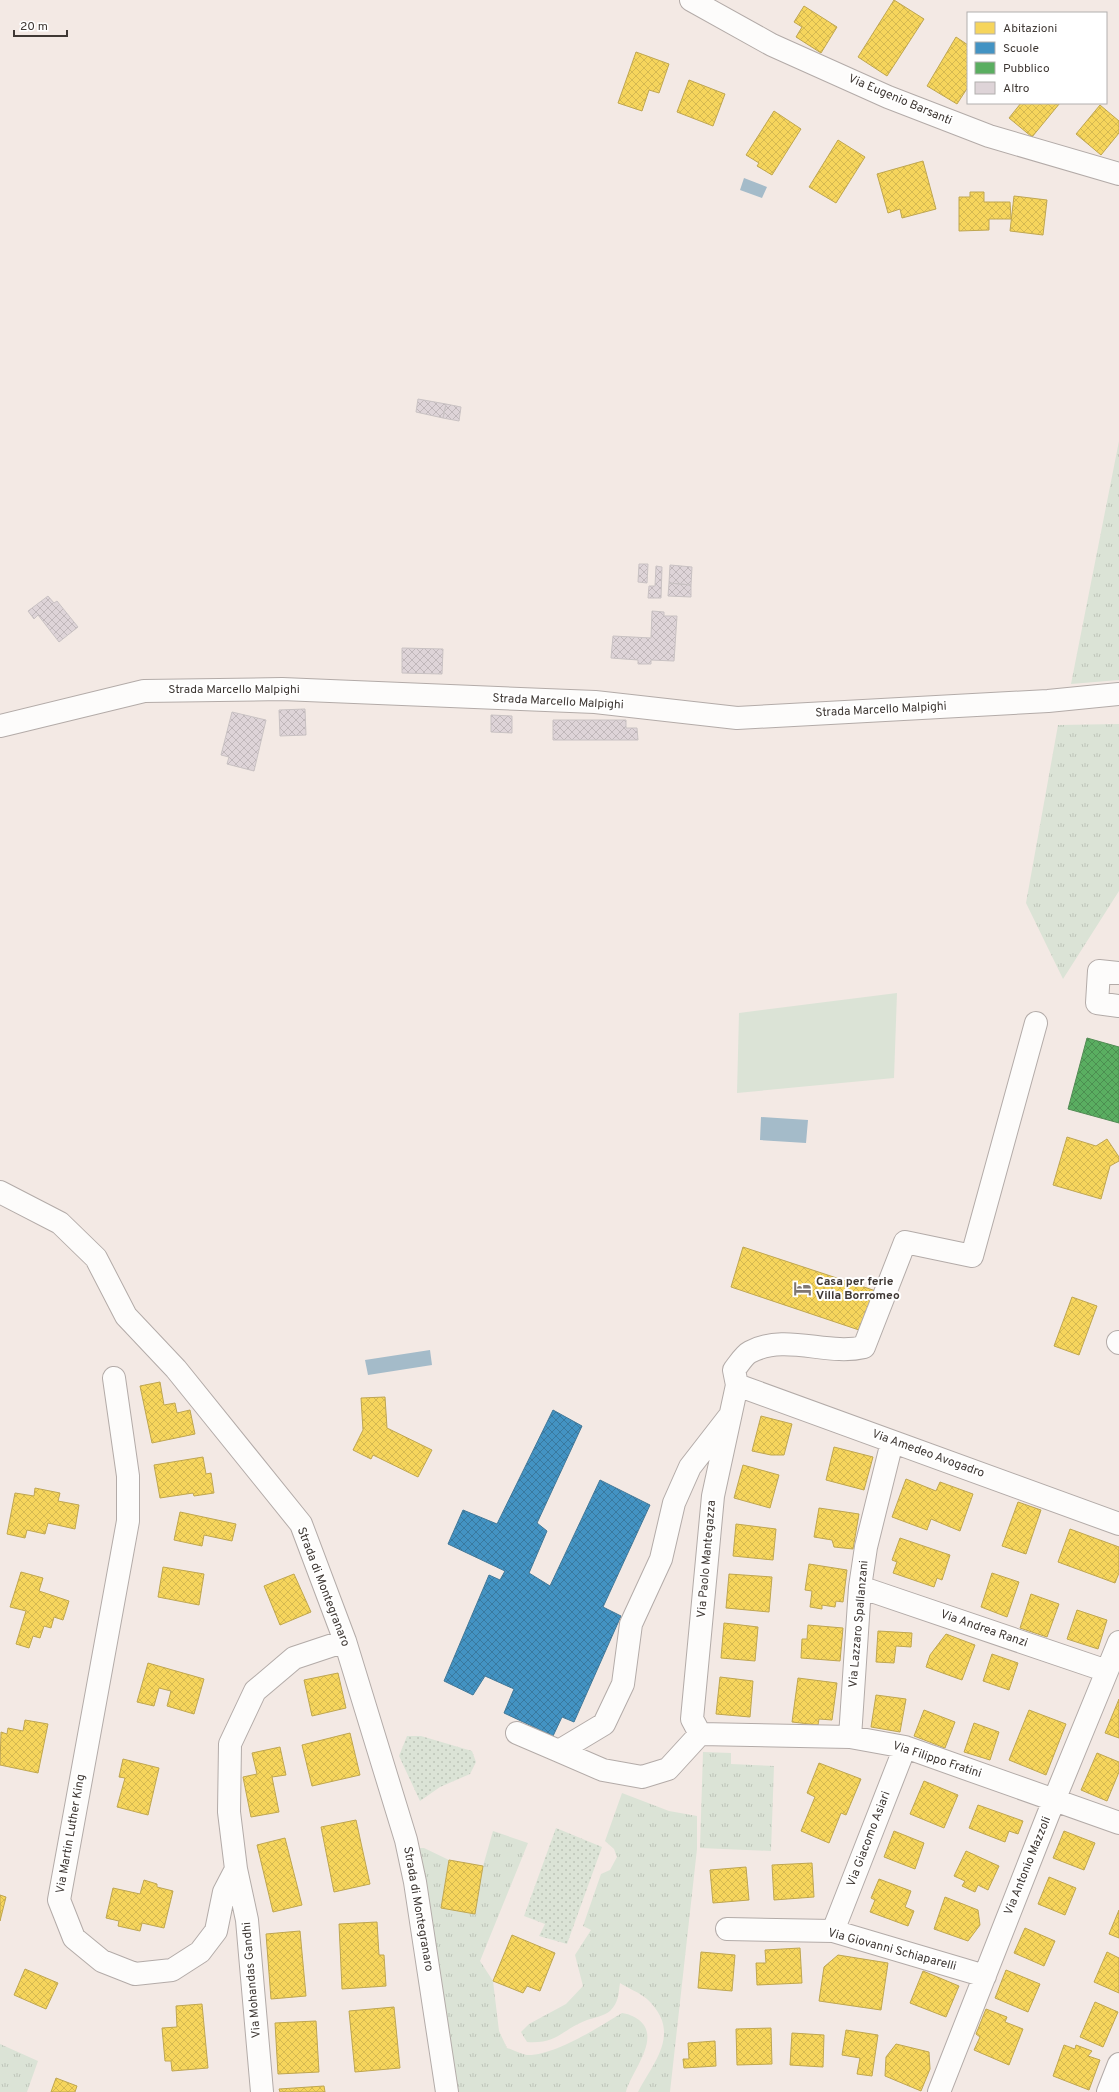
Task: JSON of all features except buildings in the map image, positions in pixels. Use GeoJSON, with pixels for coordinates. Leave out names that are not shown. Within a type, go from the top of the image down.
{"type":"FeatureCollection","features":[{"type":"Feature","properties":{"kind":"street","name":"Via Eugenio Barsanti"},"geometry":{"type":"LineString","coordinates":[[691,0],[772,44],[888,97],[989,136],[1119,174]]}},
{"type":"Feature","properties":{"kind":"street","name":"Strada Marcello Malpighi"},"geometry":{"type":"LineString","coordinates":[[0,726],[144,691],[282,689],[595,702],[738,718],[1048,701],[1119,694]]}},
{"type":"Feature","properties":{"kind":"street"},"geometry":{"type":"LineString","coordinates":[[1119,973],[1100,971],[1097,1003],[1119,1006]]}},
{"type":"Feature","properties":{"kind":"street","name":"Via Paolo Mantegazza"},"geometry":{"type":"LineString","coordinates":[[700,1734],[692,1719],[713,1496],[737,1385],[734,1370],[750,1352],[777,1344],[849,1350],[864,1346],[905,1242],[972,1256],[1036,1023]]}},
{"type":"Feature","properties":{"kind":"street","name":"Strada di Montegranaro"},"geometry":{"type":"LineString","coordinates":[[0,1192],[60,1223],[96,1258],[126,1316],[176,1369],[301,1524],[344,1641],[406,1840],[415,1882],[447,2092]]}},
{"type":"Feature","properties":{"kind":"street","name":"Via Martin Luther King"},"geometry":{"type":"LineString","coordinates":[[114,1378],[128,1476],[128,1521],[59,1900],[74,1938],[102,1961],[135,1974],[172,1970],[200,1952],[216,1931],[224,1892],[236,1869]]}},
{"type":"Feature","properties":{"kind":"street","name":"Via Amedeo Avogadro"},"geometry":{"type":"LineString","coordinates":[[737,1385],[1119,1524]]}},
{"type":"Feature","properties":{"kind":"street"},"geometry":{"type":"LineString","coordinates":[[559,1752],[604,1724],[623,1684],[631,1624],[661,1559],[674,1503],[690,1467],[730,1416]]}},
{"type":"Feature","properties":{"kind":"street","name":"Via Lazzaro Spallanzani"},"geometry":{"type":"LineString","coordinates":[[850,1737],[860,1587],[866,1547],[892,1442]]}},
{"type":"Feature","properties":{"kind":"street","name":"Via Andrea Ranzi"},"geometry":{"type":"LineString","coordinates":[[860,1587],[1107,1671]]}},
{"type":"Feature","properties":{"kind":"street"},"geometry":{"type":"LineString","coordinates":[[236,1869],[229,1812],[230,1744],[255,1691],[294,1658],[344,1641]]}},
{"type":"Feature","properties":{"kind":"street","name":"Via Antonio Mazzoli"},"geometry":{"type":"LineString","coordinates":[[939,2092],[1054,1800],[1119,1642]]}},
{"type":"Feature","properties":{"kind":"street"},"geometry":{"type":"LineString","coordinates":[[517,1733],[603,1770],[642,1776],[668,1769],[700,1734]]}},
{"type":"Feature","properties":{"kind":"street","name":"Via Filippo Fratini"},"geometry":{"type":"LineString","coordinates":[[700,1734],[850,1737],[905,1747],[1119,1823]]}},
{"type":"Feature","properties":{"kind":"street","name":"Via Giacomo Asiari"},"geometry":{"type":"LineString","coordinates":[[833,1931],[905,1747]]}},
{"type":"Feature","properties":{"kind":"street","name":"Via Mohandas Gandhi"},"geometry":{"type":"LineString","coordinates":[[236,1869],[247,1920],[262,2092]]}},
{"type":"Feature","properties":{"kind":"street","name":"Via Giovanni Schiaparelli"},"geometry":{"type":"LineString","coordinates":[[727,1929],[833,1931],[985,1976]]}},
{"type":"Feature","properties":{"kind":"street"},"geometry":{"type":"LineString","coordinates":[[1108,2092],[1119,2064]]}},
{"type":"Feature","properties":{"kind":"green space"},"geometry":{"type":"Polygon","coordinates":[[[1119,441],[1119,680],[1071,684],[1119,441]]]}},
{"type":"Feature","properties":{"kind":"green space"},"geometry":{"type":"Polygon","coordinates":[[[1119,724],[1119,891],[1063,979],[1026,903],[1058,725],[1119,724]]]}},
{"type":"Feature","properties":{"kind":"green space"},"geometry":{"type":"Polygon","coordinates":[[[897,993],[894,1078],[737,1093],[739,1013],[897,993]]]}},
{"type":"Feature","properties":{"kind":"green space"},"geometry":{"type":"Polygon","coordinates":[[[407,1736],[421,1736],[472,1751],[476,1762],[470,1774],[440,1787],[420,1801],[399,1756],[407,1736]]]}},
{"type":"Feature","properties":{"kind":"green space"},"geometry":{"type":"Polygon","coordinates":[[[703,1752],[731,1753],[731,1764],[774,1766],[771,1851],[700,1848],[703,1752]]]}},
{"type":"Feature","properties":{"kind":"green space"},"geometry":{"type":"Polygon","coordinates":[[[622,1793],[669,1811],[697,1816],[697,1849],[670,2092],[638,2092],[652,2069],[662,2046],[664,2034],[663,2023],[657,2011],[647,1999],[620,1983],[618,1998],[615,2005],[605,2014],[578,2024],[559,2036],[546,2041],[527,2042],[521,2032],[529,2024],[566,2004],[583,1986],[575,1955],[591,1930],[583,1926],[601,1874],[610,1870],[617,1857],[614,1849],[605,1841],[622,1793]]]}},
{"type":"Feature","properties":{"kind":"green space"},"geometry":{"type":"Polygon","coordinates":[[[556,1828],[602,1847],[567,1944],[539,1936],[545,1924],[524,1916],[556,1828]]]}},
{"type":"Feature","properties":{"kind":"green space"},"geometry":{"type":"Polygon","coordinates":[[[493,1831],[528,1843],[480,1961],[493,1981],[499,2031],[507,2048],[527,2055],[550,2051],[576,2040],[622,2013],[633,2016],[645,2027],[647,2036],[643,2055],[626,2092],[459,2092],[415,1848],[424,1848],[449,1860],[441,1908],[475,1914],[483,1866],[493,1831]]]}},
{"type":"Feature","properties":{"kind":"green space"},"geometry":{"type":"Polygon","coordinates":[[[0,2044],[38,2061],[27,2092],[0,2092],[0,2044]]]}},
{"type":"Feature","properties":{"kind":"water"},"geometry":{"type":"Polygon","coordinates":[[[744,178],[767,187],[762,198],[740,190],[744,178]]]}},
{"type":"Feature","properties":{"kind":"water"},"geometry":{"type":"Polygon","coordinates":[[[761,1117],[808,1120],[806,1143],[760,1140],[761,1117]]]}},
{"type":"Feature","properties":{"kind":"water"},"geometry":{"type":"Polygon","coordinates":[[[430,1350],[432,1365],[368,1375],[365,1360],[430,1350]]]}},
{"type":"Feature","properties":{"kind":"place","name":"Casa per ferie Villa Borromeo"},"geometry":{"type":"Point","coordinates":[803,1289]}}]}
